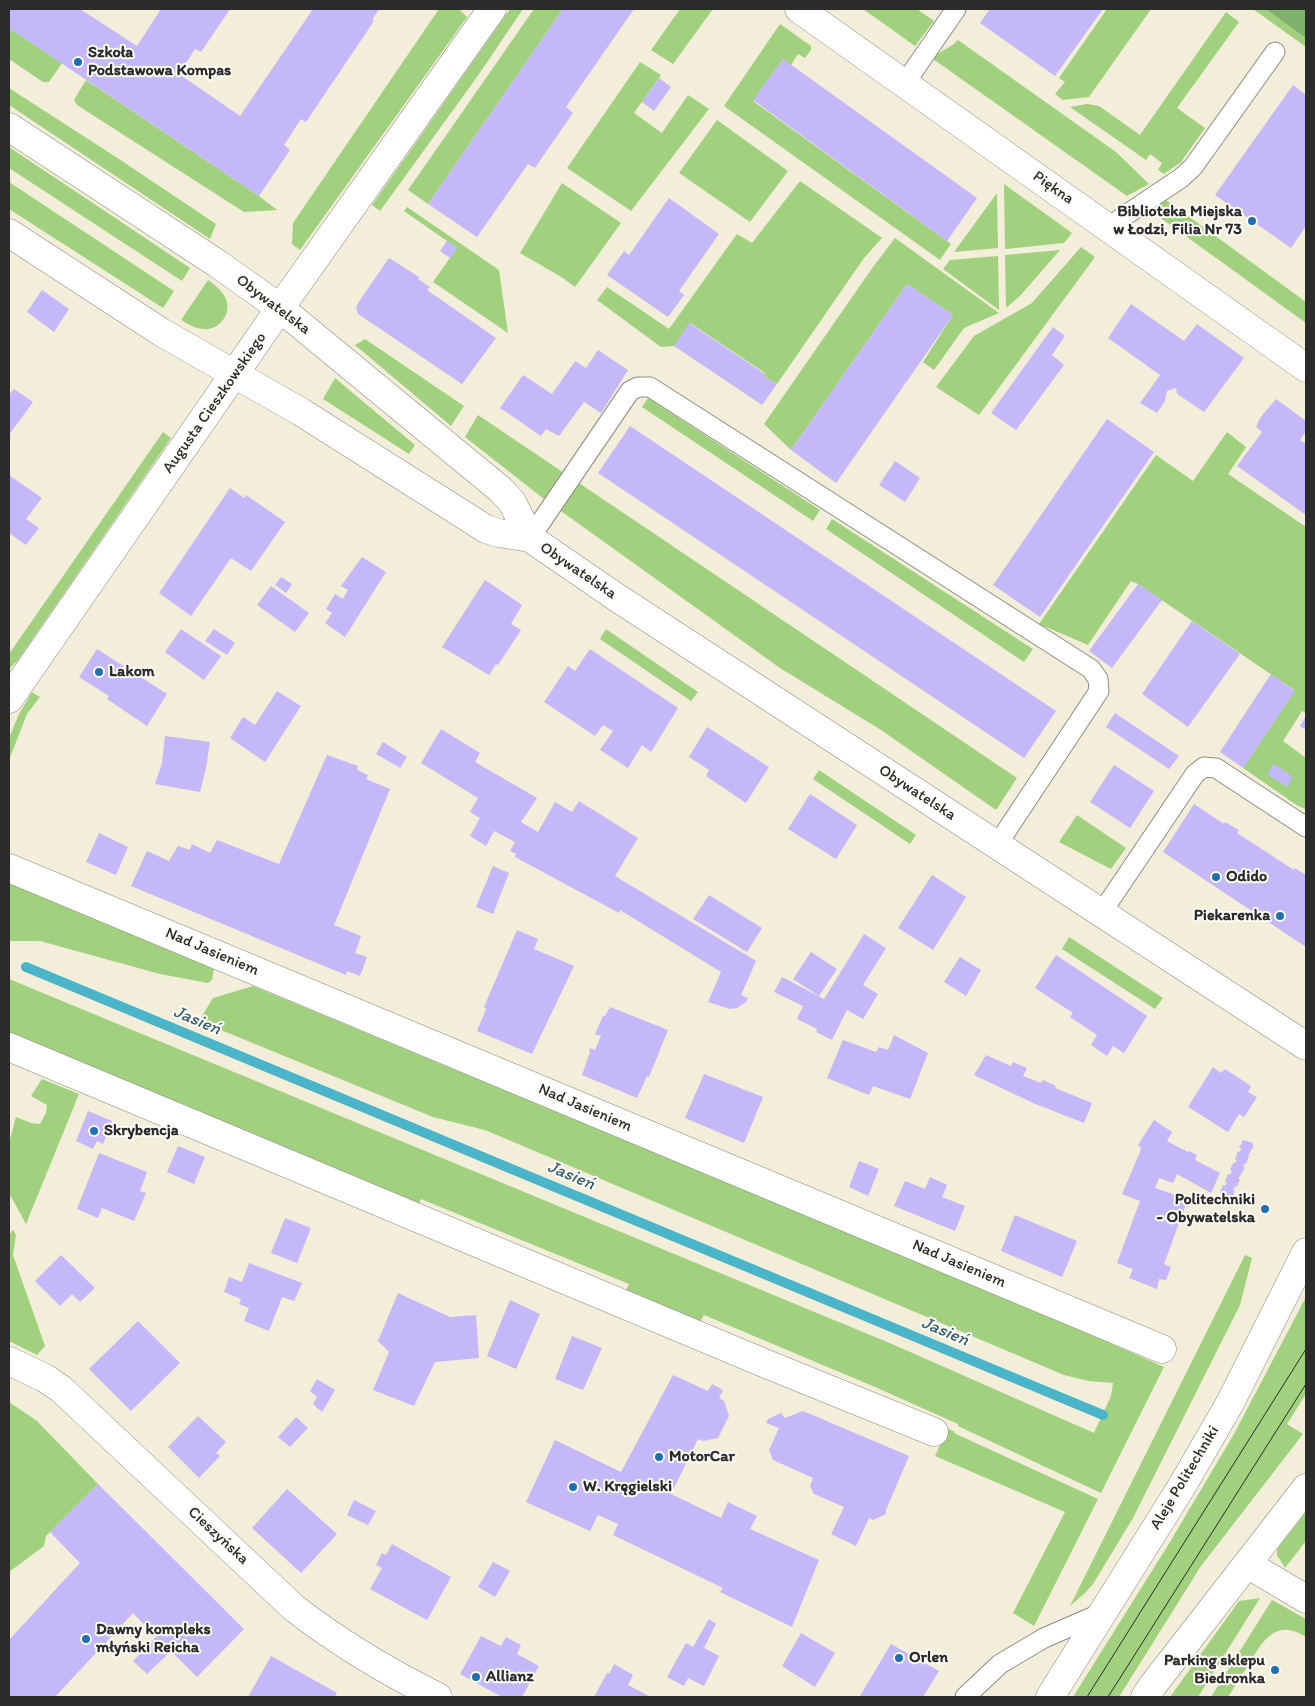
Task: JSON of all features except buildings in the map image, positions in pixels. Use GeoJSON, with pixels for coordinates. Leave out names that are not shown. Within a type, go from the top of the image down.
{"type":"FeatureCollection","features":[{"type":"Feature","properties":{"kind":"street","name":"Augusta Cieszkowskiego"},"geometry":{"type":"LineString","coordinates":[[9,699],[236,375],[280,308],[492,9]]}},
{"type":"Feature","properties":{"kind":"street","name":"Piękna"},"geometry":{"type":"LineString","coordinates":[[799,9],[1306,368]]}},
{"type":"Feature","properties":{"kind":"street","name":"Obywatelska"},"geometry":{"type":"LineString","coordinates":[[9,127],[218,264],[280,308],[501,490],[512,502],[530,538]]}},
{"type":"Feature","properties":{"kind":"street","name":"Obywatelska"},"geometry":{"type":"LineString","coordinates":[[9,233],[161,332],[301,412],[486,529],[530,538],[616,597],[1306,1046]]}},
{"type":"Feature","properties":{"kind":"street","name":"Nad Jasieniem"},"geometry":{"type":"LineString","coordinates":[[9,868],[1162,1349]]}},
{"type":"Feature","properties":{"kind":"street"},"geometry":{"type":"LineString","coordinates":[[9,1047],[764,1363],[934,1432]]}},
{"type":"Feature","properties":{"kind":"street","name":"Aleje Politechniki"},"geometry":{"type":"LineString","coordinates":[[1050,1697],[1182,1486],[1230,1403],[1306,1252]]}},
{"type":"Feature","properties":{"kind":"street","name":"Cieszyńska"},"geometry":{"type":"LineString","coordinates":[[9,1361],[45,1378],[61,1389],[294,1608],[346,1645],[401,1679],[438,1697]]}},
{"type":"Feature","properties":{"kind":"street"},"geometry":{"type":"LineString","coordinates":[[1145,1697],[1306,1488]]}},
{"type":"Feature","properties":{"kind":"street"},"geometry":{"type":"LineString","coordinates":[[1248,1564],[1306,1599]]}},
{"type":"Feature","properties":{"kind":"lane"},"geometry":{"type":"LineString","coordinates":[[905,83],[956,9]]}},
{"type":"Feature","properties":{"kind":"lane"},"geometry":{"type":"LineString","coordinates":[[1108,227],[1181,178],[1193,167],[1275,52]]}},
{"type":"Feature","properties":{"kind":"lane"},"geometry":{"type":"LineString","coordinates":[[530,538],[630,392],[638,386],[650,387],[1091,669],[1098,679],[1098,691],[997,845]]}},
{"type":"Feature","properties":{"kind":"lane"},"geometry":{"type":"LineString","coordinates":[[1102,912],[1195,774],[1204,767],[1216,768],[1306,827]]}},
{"type":"Feature","properties":{"kind":"lane"},"geometry":{"type":"LineString","coordinates":[[964,1697],[1000,1664],[1034,1643],[1105,1611]]}},
{"type":"Feature","properties":{"kind":"green space"},"geometry":{"type":"Polygon","coordinates":[[[439,9],[459,9],[467,17],[300,250],[292,244],[293,223],[439,9]]]}},
{"type":"Feature","properties":{"kind":"green space"},"geometry":{"type":"Polygon","coordinates":[[[510,9],[523,9],[477,77],[380,211],[372,205],[510,9]]]}},
{"type":"Feature","properties":{"kind":"green space"},"geometry":{"type":"Polygon","coordinates":[[[534,9],[563,9],[428,204],[408,190],[534,9]]]}},
{"type":"Feature","properties":{"kind":"green space"},"geometry":{"type":"Polygon","coordinates":[[[680,9],[713,9],[673,64],[651,50],[680,9]]]}},
{"type":"Feature","properties":{"kind":"green space"},"geometry":{"type":"Polygon","coordinates":[[[863,9],[917,9],[934,21],[915,46],[863,9]]]}},
{"type":"Feature","properties":{"kind":"green space"},"geometry":{"type":"Polygon","coordinates":[[[1107,9],[1151,9],[1089,97],[1063,100],[1055,94],[1065,82],[1059,78],[1107,9]]]}},
{"type":"Feature","properties":{"kind":"green space"},"geometry":{"type":"Polygon","coordinates":[[[1253,9],[1306,9],[1306,47],[1253,9]]]}},
{"type":"Feature","properties":{"kind":"green space"},"geometry":{"type":"Polygon","coordinates":[[[1266,9],[1306,9],[1306,38],[1266,9]]]}},
{"type":"Feature","properties":{"kind":"green space"},"geometry":{"type":"Polygon","coordinates":[[[1226,12],[1239,22],[1177,108],[1205,128],[1181,162],[1164,174],[1158,170],[1162,163],[1150,154],[1146,160],[1070,107],[1087,104],[1099,106],[1140,135],[1226,12]]]}},
{"type":"Feature","properties":{"kind":"green space"},"geometry":{"type":"Polygon","coordinates":[[[780,24],[811,46],[811,50],[805,58],[798,54],[791,65],[783,59],[753,101],[951,244],[940,260],[724,106],[780,24]]]}},
{"type":"Feature","properties":{"kind":"green space"},"geometry":{"type":"Polygon","coordinates":[[[9,28],[62,63],[49,82],[43,82],[9,59],[9,28]]]}},
{"type":"Feature","properties":{"kind":"green space"},"geometry":{"type":"Polygon","coordinates":[[[958,40],[1116,152],[1149,184],[1127,196],[933,59],[958,40]]]}},
{"type":"Feature","properties":{"kind":"green space"},"geometry":{"type":"Polygon","coordinates":[[[640,62],[661,75],[634,113],[662,133],[688,95],[709,109],[631,211],[567,168],[640,62]]]}},
{"type":"Feature","properties":{"kind":"green space"},"geometry":{"type":"Polygon","coordinates":[[[86,80],[277,210],[244,212],[77,105],[74,100],[86,80]]]}},
{"type":"Feature","properties":{"kind":"green space"},"geometry":{"type":"Polygon","coordinates":[[[9,88],[216,224],[210,239],[9,105],[9,88]]]}},
{"type":"Feature","properties":{"kind":"green space"},"geometry":{"type":"Polygon","coordinates":[[[717,120],[788,171],[750,222],[679,173],[717,120]]]}},
{"type":"Feature","properties":{"kind":"green space"},"geometry":{"type":"Polygon","coordinates":[[[9,147],[190,268],[182,281],[9,168],[9,147]]]}},
{"type":"Feature","properties":{"kind":"green space"},"geometry":{"type":"Polygon","coordinates":[[[800,181],[882,238],[864,258],[777,384],[763,376],[765,373],[690,323],[674,346],[661,347],[597,300],[607,287],[669,329],[737,234],[752,243],[800,181]]]}},
{"type":"Feature","properties":{"kind":"green space"},"geometry":{"type":"Polygon","coordinates":[[[9,182],[174,291],[163,308],[9,209],[9,182]]]}},
{"type":"Feature","properties":{"kind":"green space"},"geometry":{"type":"Polygon","coordinates":[[[562,183],[621,223],[575,287],[520,253],[562,183]]]}},
{"type":"Feature","properties":{"kind":"green space"},"geometry":{"type":"Polygon","coordinates":[[[1004,184],[1072,233],[1064,243],[1005,249],[1004,184]]]}},
{"type":"Feature","properties":{"kind":"green space"},"geometry":{"type":"Polygon","coordinates":[[[997,193],[998,248],[954,252],[997,193]]]}},
{"type":"Feature","properties":{"kind":"green space"},"geometry":{"type":"Polygon","coordinates":[[[1166,200],[1306,302],[1306,323],[1151,211],[1166,200]]]}},
{"type":"Feature","properties":{"kind":"green space"},"geometry":{"type":"Polygon","coordinates":[[[407,207],[499,270],[508,333],[433,282],[457,248],[404,211],[407,207]]]}},
{"type":"Feature","properties":{"kind":"green space"},"geometry":{"type":"Polygon","coordinates":[[[895,238],[999,313],[964,328],[934,370],[923,362],[953,315],[907,284],[791,450],[764,424],[895,238]]]}},
{"type":"Feature","properties":{"kind":"green space"},"geometry":{"type":"Polygon","coordinates":[[[1081,247],[1095,257],[979,415],[936,387],[974,336],[1032,303],[1081,247]]]}},
{"type":"Feature","properties":{"kind":"green space"},"geometry":{"type":"Polygon","coordinates":[[[1060,250],[1019,297],[1006,308],[1005,255],[1060,250]]]}},
{"type":"Feature","properties":{"kind":"green space"},"geometry":{"type":"Polygon","coordinates":[[[998,256],[999,310],[943,269],[950,260],[998,256]]]}},
{"type":"Feature","properties":{"kind":"green space"},"geometry":{"type":"Polygon","coordinates":[[[208,280],[225,297],[227,309],[220,324],[209,329],[203,329],[194,327],[181,320],[208,280]]]}},
{"type":"Feature","properties":{"kind":"green space"},"geometry":{"type":"Polygon","coordinates":[[[365,339],[464,406],[451,426],[355,345],[365,339]]]}},
{"type":"Feature","properties":{"kind":"green space"},"geometry":{"type":"Polygon","coordinates":[[[335,378],[415,445],[409,454],[323,399],[335,378]]]}},
{"type":"Feature","properties":{"kind":"green space"},"geometry":{"type":"Polygon","coordinates":[[[648,398],[820,510],[813,521],[642,407],[648,398]]]}},
{"type":"Feature","properties":{"kind":"green space"},"geometry":{"type":"Polygon","coordinates":[[[478,415],[567,475],[548,502],[465,437],[478,415]]]}},
{"type":"Feature","properties":{"kind":"green space"},"geometry":{"type":"Polygon","coordinates":[[[163,432],[171,438],[18,660],[9,669],[9,654],[163,432]]]}},
{"type":"Feature","properties":{"kind":"green space"},"geometry":{"type":"Polygon","coordinates":[[[1227,432],[1246,447],[1228,474],[1306,527],[1306,713],[1302,711],[1283,741],[1306,758],[1306,809],[1298,806],[1243,768],[1294,690],[1131,581],[1088,645],[1039,624],[1156,455],[1193,481],[1227,432]]]}},
{"type":"Feature","properties":{"kind":"green space"},"geometry":{"type":"Polygon","coordinates":[[[579,483],[1017,778],[996,810],[881,730],[780,668],[561,511],[579,483]]]}},
{"type":"Feature","properties":{"kind":"green space"},"geometry":{"type":"Polygon","coordinates":[[[832,519],[1033,649],[1024,662],[826,529],[832,519]]]}},
{"type":"Feature","properties":{"kind":"green space"},"geometry":{"type":"Polygon","coordinates":[[[606,629],[698,692],[691,701],[600,639],[606,629]]]}},
{"type":"Feature","properties":{"kind":"green space"},"geometry":{"type":"Polygon","coordinates":[[[32,692],[40,697],[27,714],[9,760],[9,738],[19,714],[32,692]]]}},
{"type":"Feature","properties":{"kind":"green space"},"geometry":{"type":"Polygon","coordinates":[[[819,770],[916,835],[910,844],[813,779],[819,770]]]}},
{"type":"Feature","properties":{"kind":"green space"},"geometry":{"type":"Polygon","coordinates":[[[1077,815],[1126,848],[1111,869],[1059,842],[1077,815]]]}},
{"type":"Feature","properties":{"kind":"green space"},"geometry":{"type":"Polygon","coordinates":[[[9,883],[214,969],[212,980],[208,983],[160,974],[40,941],[9,941],[9,883]]]}},
{"type":"Feature","properties":{"kind":"green space"},"geometry":{"type":"Polygon","coordinates":[[[1069,937],[1163,998],[1155,1009],[1062,949],[1069,937]]]}},
{"type":"Feature","properties":{"kind":"green space"},"geometry":{"type":"Polygon","coordinates":[[[9,979],[892,1344],[1094,1433],[1111,1396],[1113,1383],[1089,1381],[1064,1375],[485,1130],[433,1117],[199,1021],[213,998],[253,986],[1053,1318],[1164,1367],[1101,1493],[958,1426],[958,1424],[704,1315],[700,1322],[625,1293],[629,1284],[421,1199],[417,1207],[9,1037],[9,979]]]}},
{"type":"Feature","properties":{"kind":"green space"},"geometry":{"type":"Polygon","coordinates":[[[42,1079],[79,1094],[26,1224],[9,1193],[9,1143],[16,1117],[31,1123],[40,1124],[46,1113],[47,1105],[31,1096],[42,1079]]]}},
{"type":"Feature","properties":{"kind":"green space"},"geometry":{"type":"Polygon","coordinates":[[[13,1230],[16,1235],[13,1255],[45,1346],[37,1355],[9,1341],[9,1235],[13,1230]]]}},
{"type":"Feature","properties":{"kind":"green space"},"geometry":{"type":"Polygon","coordinates":[[[1245,1255],[1252,1258],[1240,1305],[1133,1518],[1093,1584],[1070,1606],[1245,1255]]]}},
{"type":"Feature","properties":{"kind":"green space"},"geometry":{"type":"Polygon","coordinates":[[[1306,1297],[1306,1394],[1287,1424],[1303,1434],[1201,1566],[1119,1697],[1073,1697],[1170,1542],[1234,1434],[1306,1297]]]}},
{"type":"Feature","properties":{"kind":"green space"},"geometry":{"type":"Polygon","coordinates":[[[9,1402],[37,1421],[98,1484],[46,1536],[44,1546],[9,1572],[9,1402]]]}},
{"type":"Feature","properties":{"kind":"green space"},"geometry":{"type":"Polygon","coordinates":[[[947,1428],[954,1433],[1098,1499],[1034,1626],[1013,1613],[1065,1512],[935,1456],[947,1428]]]}},
{"type":"Feature","properties":{"kind":"green space"},"geometry":{"type":"Polygon","coordinates":[[[1306,1512],[1306,1541],[1285,1568],[1277,1555],[1277,1549],[1306,1512]]]}},
{"type":"Feature","properties":{"kind":"green space"},"geometry":{"type":"Polygon","coordinates":[[[1260,1598],[1198,1697],[1170,1697],[1239,1601],[1260,1598]]]}},
{"type":"Feature","properties":{"kind":"green space"},"geometry":{"type":"Polygon","coordinates":[[[1272,1600],[1306,1619],[1306,1637],[1286,1630],[1272,1634],[1260,1647],[1228,1697],[1211,1697],[1272,1600]]]}},
{"type":"Feature","properties":{"kind":"waterway","name":"Jasień"},"geometry":{"type":"LineString","coordinates":[[26,967],[1103,1415]]}},
{"type":"Feature","properties":{"kind":"tram line"},"geometry":{"type":"LineString","coordinates":[[1087,1697],[1306,1349]]}},
{"type":"Feature","properties":{"kind":"tram line"},"geometry":{"type":"LineString","coordinates":[[1108,1697],[1306,1384]]}},
{"type":"Feature","properties":{"kind":"place","name":"Szkoła Podstawowa Kompas"},"geometry":{"type":"Point","coordinates":[78,62]}},
{"type":"Feature","properties":{"kind":"place","name":"Biblioteka Miejska w Łodzi, Filia Nr 73"},"geometry":{"type":"Point","coordinates":[1252,221]}},
{"type":"Feature","properties":{"kind":"place","name":"Lakom"},"geometry":{"type":"Point","coordinates":[99,672]}},
{"type":"Feature","properties":{"kind":"place","name":"Odido"},"geometry":{"type":"Point","coordinates":[1216,877]}},
{"type":"Feature","properties":{"kind":"place","name":"Piekarenka"},"geometry":{"type":"Point","coordinates":[1280,916]}},
{"type":"Feature","properties":{"kind":"place","name":"Skrybencja"},"geometry":{"type":"Point","coordinates":[94,1131]}},
{"type":"Feature","properties":{"kind":"place","name":"Politechniki - Obywatelska"},"geometry":{"type":"Point","coordinates":[1265,1209]}},
{"type":"Feature","properties":{"kind":"place","name":"MotorCar"},"geometry":{"type":"Point","coordinates":[659,1457]}},
{"type":"Feature","properties":{"kind":"place","name":"W. Kręgielski"},"geometry":{"type":"Point","coordinates":[573,1487]}},
{"type":"Feature","properties":{"kind":"place","name":"Dawny kompleks młyński Reicha"},"geometry":{"type":"Point","coordinates":[86,1639]}},
{"type":"Feature","properties":{"kind":"place","name":"Orlen"},"geometry":{"type":"Point","coordinates":[899,1658]}},
{"type":"Feature","properties":{"kind":"place","name":"Parking sklepu Biedronka"},"geometry":{"type":"Point","coordinates":[1275,1670]}},
{"type":"Feature","properties":{"kind":"place","name":"Allianz"},"geometry":{"type":"Point","coordinates":[476,1677]}}]}
